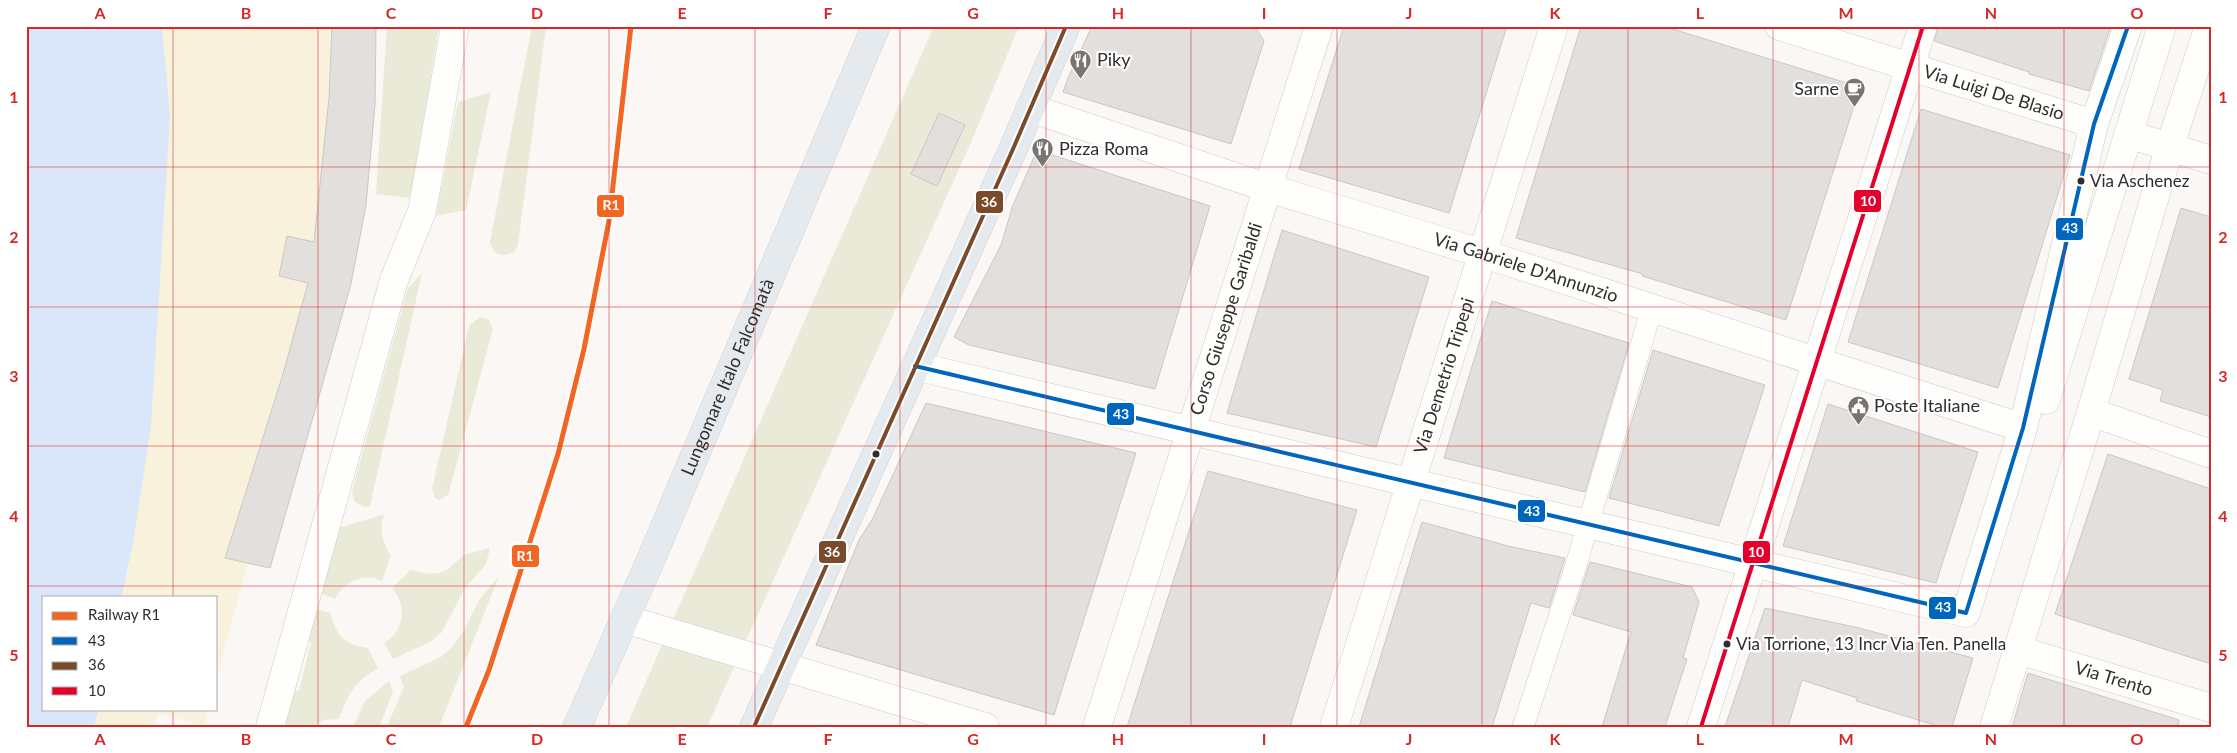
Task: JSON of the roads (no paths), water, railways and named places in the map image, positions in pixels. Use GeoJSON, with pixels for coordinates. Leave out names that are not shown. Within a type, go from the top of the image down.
{"type":"FeatureCollection","features":[{"type":"Feature","properties":{"kind":"main road","name":"Lungomare Italo Falcomatà"},"geometry":{"type":"LineString","coordinates":[[577,727],[625,620],[876,26]]}},
{"type":"Feature","properties":{"kind":"main road"},"geometry":{"type":"LineString","coordinates":[[754,727],[1013,149],[1066,26]]}},
{"type":"Feature","properties":{"kind":"street"},"geometry":{"type":"LineString","coordinates":[[270,727],[394,280],[422,211],[455,26]]}},
{"type":"Feature","properties":{"kind":"street","name":"Corso Giuseppe Garibaldi"},"geometry":{"type":"LineString","coordinates":[[1097,727],[1319,26]]}},
{"type":"Feature","properties":{"kind":"street","name":"Via Demetrio Tripepi"},"geometry":{"type":"LineString","coordinates":[[1334,727],[1554,26]]}},
{"type":"Feature","properties":{"kind":"street","name":"Via Luigi De Blasio"},"geometry":{"type":"LineString","coordinates":[[1780,26],[2094,124]]}},
{"type":"Feature","properties":{"kind":"street"},"geometry":{"type":"LineString","coordinates":[[1701,727],[1923,26]]}},
{"type":"Feature","properties":{"kind":"street"},"geometry":{"type":"LineString","coordinates":[[915,366],[1966,612],[2023,428],[2094,124],[2128,26]]}},
{"type":"Feature","properties":{"kind":"street"},"geometry":{"type":"LineString","coordinates":[[2023,428],[2041,417],[2162,26]]}},
{"type":"Feature","properties":{"kind":"street"},"geometry":{"type":"LineString","coordinates":[[1994,727],[2091,412],[2170,146],[2209,26]]}},
{"type":"Feature","properties":{"kind":"street","name":"Via Gabriele D'Annunzio"},"geometry":{"type":"LineString","coordinates":[[1030,108],[1268,188],[1482,253],[2023,428]]}},
{"type":"Feature","properties":{"kind":"street"},"geometry":{"type":"LineString","coordinates":[[2128,134],[2211,160]]}},
{"type":"Feature","properties":{"kind":"street"},"geometry":{"type":"LineString","coordinates":[[2091,412],[2211,454]]}},
{"type":"Feature","properties":{"kind":"street"},"geometry":{"type":"LineString","coordinates":[[625,620],[985,727]]}},
{"type":"Feature","properties":{"kind":"street","name":"Via Trento"},"geometry":{"type":"LineString","coordinates":[[2018,650],[2211,708]]}},
{"type":"Feature","properties":{"kind":"lane"},"geometry":{"type":"LineString","coordinates":[[1523,727],[1588,524],[1652,308]]}},
{"type":"Feature","properties":{"kind":"water"},"geometry":{"type":"Polygon","coordinates":[[[26,26],[162,26],[170,116],[151,426],[134,537],[122,596],[42,596],[42,710],[99,710],[94,727],[26,727],[26,26]]]}},
{"type":"Feature","properties":{"kind":"rail line","name":"R1"},"geometry":{"type":"LineString","coordinates":[[466,727],[489,670],[558,454],[584,349],[609,221],[631,26]]}},
{"type":"Feature","properties":{"kind":"place","name":"Piky"},"geometry":{"type":"Point","coordinates":[1081,79]}},
{"type":"Feature","properties":{"kind":"place","name":"Sarne"},"geometry":{"type":"Point","coordinates":[1855,108]}},
{"type":"Feature","properties":{"kind":"place","name":"Pizza Roma"},"geometry":{"type":"Point","coordinates":[1043,168]}},
{"type":"Feature","properties":{"kind":"place","name":"Via Aschenez"},"geometry":{"type":"Point","coordinates":[2081,181]}},
{"type":"Feature","properties":{"kind":"place","name":"Poste Italiane"},"geometry":{"type":"Point","coordinates":[1858,425]}},
{"type":"Feature","properties":{"kind":"place","name":"Via Torrione, 13 Incr Via Ten. Panella"},"geometry":{"type":"Point","coordinates":[1727,644]}}]}
